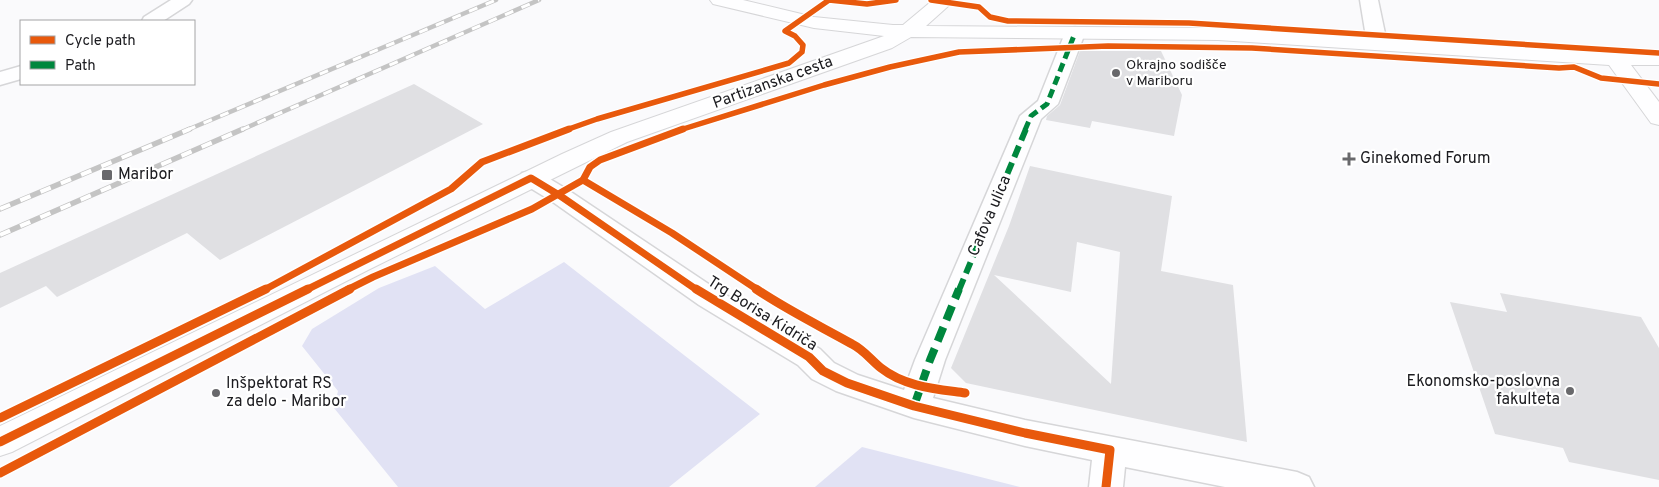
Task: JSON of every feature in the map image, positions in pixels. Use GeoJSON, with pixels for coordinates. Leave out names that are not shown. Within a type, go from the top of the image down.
{"type":"FeatureCollection","features":[{"type":"Feature","properties":{"kind":"main road"},"geometry":{"type":"LineString","coordinates":[[720,0],[821,24],[908,31],[982,35],[1188,33],[1377,43],[1615,59],[1659,59]]}},
{"type":"Feature","properties":{"kind":"main road"},"geometry":{"type":"LineString","coordinates":[[787,0],[842,12],[908,31]]}},
{"type":"Feature","properties":{"kind":"main road","name":"Partizanska cesta"},"geometry":{"type":"LineString","coordinates":[[0,442],[531,178],[619,138],[885,44],[908,31],[945,0]]}},
{"type":"Feature","properties":{"kind":"main road"},"geometry":{"type":"LineString","coordinates":[[1615,59],[1659,66]]}},
{"type":"Feature","properties":{"kind":"main road"},"geometry":{"type":"LineString","coordinates":[[1615,59],[1659,118]]}},
{"type":"Feature","properties":{"kind":"street"},"geometry":{"type":"LineString","coordinates":[[153,20],[183,0]]}},
{"type":"Feature","properties":{"kind":"street"},"geometry":{"type":"LineString","coordinates":[[1369,0],[1377,43]]}},
{"type":"Feature","properties":{"kind":"street","name":"Cafova ulica"},"geometry":{"type":"LineString","coordinates":[[914,406],[930,360],[1031,116],[1046,104],[1075,33]]}},
{"type":"Feature","properties":{"kind":"street"},"geometry":{"type":"LineString","coordinates":[[0,79],[20,72]]}},
{"type":"Feature","properties":{"kind":"street","name":"Trg Borisa Kidriča"},"geometry":{"type":"LineString","coordinates":[[531,178],[559,194],[709,298],[809,357],[823,371],[847,383],[914,406],[1025,433],[1297,487]]}},
{"type":"Feature","properties":{"kind":"street"},"geometry":{"type":"LineString","coordinates":[[1106,487],[1110,450]]}},
{"type":"Feature","properties":{"kind":"shaded area"},"geometry":{"type":"Polygon","coordinates":[[[564,262],[760,414],[669,487],[398,487],[334,408],[338,391],[302,346],[312,329],[379,288],[435,266],[485,309],[564,262]]]}},
{"type":"Feature","properties":{"kind":"shaded area"},"geometry":{"type":"Polygon","coordinates":[[[862,447],[1020,487],[815,487],[862,447]]]}},
{"type":"Feature","properties":{"kind":"building","name":"Okrajno sodišče v Mariboru"},"geometry":{"type":"Polygon","coordinates":[[[1080,51],[1161,51],[1182,95],[1174,136],[1092,121],[1090,128],[1046,120],[1047,116],[1060,105],[1080,51]]]}},
{"type":"Feature","properties":{"kind":"building"},"geometry":{"type":"Polygon","coordinates":[[[414,84],[483,124],[220,260],[187,233],[57,297],[46,286],[0,308],[0,273],[414,84]]]}},
{"type":"Feature","properties":{"kind":"building"},"geometry":{"type":"Polygon","coordinates":[[[1030,166],[1172,196],[1161,271],[1233,285],[1247,442],[966,383],[951,368],[1009,226],[1030,166]],[[1077,242],[1071,292],[994,275],[1111,384],[1120,252],[1077,242]]]}},
{"type":"Feature","properties":{"kind":"building","name":"Ekonomsko-poslovna fakulteta"},"geometry":{"type":"Polygon","coordinates":[[[1500,293],[1641,317],[1659,348],[1659,480],[1569,462],[1563,448],[1495,434],[1450,302],[1507,312],[1500,293]]]}},
{"type":"Feature","properties":{"kind":"railway"},"geometry":{"type":"LineString","coordinates":[[187,130],[496,0]]}},
{"type":"Feature","properties":{"kind":"railway"},"geometry":{"type":"LineString","coordinates":[[241,130],[539,0]]}},
{"type":"Feature","properties":{"kind":"railway"},"geometry":{"type":"LineString","coordinates":[[0,209],[190,129]]}},
{"type":"Feature","properties":{"kind":"railway"},"geometry":{"type":"LineString","coordinates":[[0,235],[243,129]]}},
{"type":"Feature","properties":{"kind":"marked path"},"geometry":{"type":"LineString","coordinates":[[914,406],[930,360],[1031,116],[1047,104],[1075,33]]}},
{"type":"Feature","properties":{"kind":"cycle path"},"geometry":{"type":"LineString","coordinates":[[0,418],[264,290],[451,189],[482,162],[499,154],[597,119],[789,63],[802,52],[803,45],[795,36],[785,31],[829,0],[867,4],[896,0]]}},
{"type":"Feature","properties":{"kind":"cycle path"},"geometry":{"type":"LineString","coordinates":[[931,0],[979,7],[990,17],[1008,21],[1189,23],[1659,53]]}},
{"type":"Feature","properties":{"kind":"cycle path"},"geometry":{"type":"LineString","coordinates":[[0,473],[261,334],[373,277],[532,209],[583,180],[590,167],[600,160],[688,127],[824,85],[890,67],[959,52],[1108,46],[1252,48],[1559,68],[1574,67],[1601,78],[1659,84]]}},
{"type":"Feature","properties":{"kind":"cycle path"},"geometry":{"type":"LineString","coordinates":[[0,442],[531,178],[559,195],[709,298],[809,357],[823,371],[847,383],[914,406],[1025,433],[1110,450],[1106,487]]}},
{"type":"Feature","properties":{"kind":"cycle path"},"geometry":{"type":"LineString","coordinates":[[583,180],[672,233],[783,307],[855,345],[882,369],[900,379],[921,387],[965,393]]}},
{"type":"Feature","properties":{"kind":"place","name":"Okrajno sodišče v Mariboru"},"geometry":{"type":"Point","coordinates":[1116,73]}},
{"type":"Feature","properties":{"kind":"place","name":"Ginekomed Forum"},"geometry":{"type":"Point","coordinates":[1349,159]}},
{"type":"Feature","properties":{"kind":"place","name":"Maribor"},"geometry":{"type":"Point","coordinates":[107,175]}},
{"type":"Feature","properties":{"kind":"place","name":"Ekonomsko-poslovna fakulteta"},"geometry":{"type":"Point","coordinates":[1570,391]}},
{"type":"Feature","properties":{"kind":"place","name":"Inšpektorat RS za delo - Maribor"},"geometry":{"type":"Point","coordinates":[216,393]}}]}
